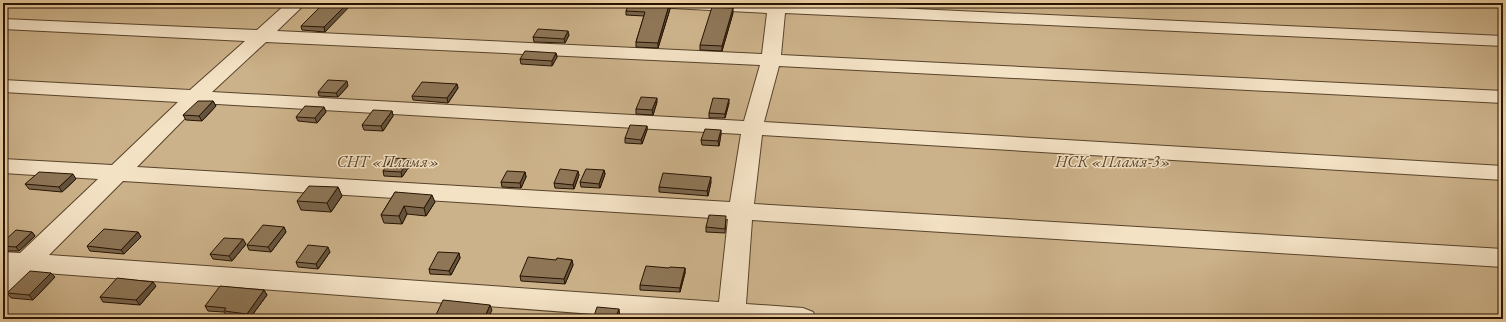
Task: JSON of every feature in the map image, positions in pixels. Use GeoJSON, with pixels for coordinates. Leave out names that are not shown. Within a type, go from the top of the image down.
{"type":"FeatureCollection","features":[{"type":"Feature","properties":{"kind":"street"},"geometry":{"type":"LineString","coordinates":[[3,286],[14,262],[118,173],[196,96],[297,3]]}},
{"type":"Feature","properties":{"kind":"street"},"geometry":{"type":"LineString","coordinates":[[672,3],[777,5],[1503,41]]}},
{"type":"Feature","properties":{"kind":"street"},"geometry":{"type":"LineString","coordinates":[[732,316],[741,211],[752,128],[771,60],[777,5]]}},
{"type":"Feature","properties":{"kind":"street"},"geometry":{"type":"LineString","coordinates":[[3,24],[771,60],[1503,97]]}},
{"type":"Feature","properties":{"kind":"street"},"geometry":{"type":"LineString","coordinates":[[3,86],[752,128],[1503,173]]}},
{"type":"Feature","properties":{"kind":"street"},"geometry":{"type":"LineString","coordinates":[[3,166],[1503,258]]}},
{"type":"Feature","properties":{"kind":"street"},"geometry":{"type":"LineString","coordinates":[[14,262],[732,316],[803,319]]}},
{"type":"Feature","properties":{"kind":"green space"},"geometry":{"type":"Polygon","coordinates":[[[3,3],[1503,3],[1503,319],[3,319],[3,3]]]}},
{"type":"Feature","properties":{"kind":"building"},"geometry":{"type":"Polygon","coordinates":[[[324,3],[348,3],[324,27],[301,26],[324,3]]]}},
{"type":"Feature","properties":{"kind":"building"},"geometry":{"type":"Polygon","coordinates":[[[629,3],[664,3],[669,5],[658,43],[636,42],[645,12],[626,11],[629,3]]]}},
{"type":"Feature","properties":{"kind":"building"},"geometry":{"type":"Polygon","coordinates":[[[712,7],[733,8],[722,46],[700,45],[712,7]]]}},
{"type":"Feature","properties":{"kind":"building"},"geometry":{"type":"Polygon","coordinates":[[[538,29],[568,31],[564,39],[533,37],[538,29]]]}},
{"type":"Feature","properties":{"kind":"building"},"geometry":{"type":"Polygon","coordinates":[[[525,51],[556,53],[552,61],[520,59],[525,51]]]}},
{"type":"Feature","properties":{"kind":"building"},"geometry":{"type":"Polygon","coordinates":[[[328,80],[347,81],[336,93],[318,92],[328,80]]]}},
{"type":"Feature","properties":{"kind":"building"},"geometry":{"type":"Polygon","coordinates":[[[422,82],[457,84],[447,98],[412,96],[422,82]]]}},
{"type":"Feature","properties":{"kind":"building"},"geometry":{"type":"Polygon","coordinates":[[[641,97],[657,98],[652,110],[636,109],[641,97]]]}},
{"type":"Feature","properties":{"kind":"building"},"geometry":{"type":"Polygon","coordinates":[[[713,98],[729,99],[725,114],[709,113],[713,98]]]}},
{"type":"Feature","properties":{"kind":"building"},"geometry":{"type":"Polygon","coordinates":[[[198,101],[213,101],[199,116],[183,115],[198,101]]]}},
{"type":"Feature","properties":{"kind":"building"},"geometry":{"type":"Polygon","coordinates":[[[305,106],[324,107],[315,118],[296,117],[305,106]]]}},
{"type":"Feature","properties":{"kind":"building"},"geometry":{"type":"Polygon","coordinates":[[[373,110],[392,111],[381,126],[362,125],[373,110]]]}},
{"type":"Feature","properties":{"kind":"building"},"geometry":{"type":"Polygon","coordinates":[[[630,125],[647,126],[641,140],[625,138],[630,125]]]}},
{"type":"Feature","properties":{"kind":"building"},"geometry":{"type":"Polygon","coordinates":[[[705,129],[721,130],[718,141],[701,140],[705,129]]]}},
{"type":"Feature","properties":{"kind":"building"},"geometry":{"type":"Polygon","coordinates":[[[392,158],[410,159],[401,172],[383,171],[392,158]]]}},
{"type":"Feature","properties":{"kind":"building"},"geometry":{"type":"Polygon","coordinates":[[[560,169],[578,171],[573,185],[554,183],[560,169]]]}},
{"type":"Feature","properties":{"kind":"building"},"geometry":{"type":"Polygon","coordinates":[[[586,169],[604,170],[599,184],[580,182],[586,169]]]}},
{"type":"Feature","properties":{"kind":"building"},"geometry":{"type":"Polygon","coordinates":[[[507,171],[525,172],[520,183],[501,182],[507,171]]]}},
{"type":"Feature","properties":{"kind":"building"},"geometry":{"type":"Polygon","coordinates":[[[39,172],[73,174],[59,187],[25,184],[39,172]]]}},
{"type":"Feature","properties":{"kind":"building"},"geometry":{"type":"Polygon","coordinates":[[[663,173],[711,177],[707,191],[659,187],[663,173]]]}},
{"type":"Feature","properties":{"kind":"building"},"geometry":{"type":"Polygon","coordinates":[[[309,186],[338,187],[327,203],[297,201],[309,186]]]}},
{"type":"Feature","properties":{"kind":"building"},"geometry":{"type":"Polygon","coordinates":[[[395,192],[432,195],[424,208],[404,206],[399,216],[381,215],[395,192]]]}},
{"type":"Feature","properties":{"kind":"building"},"geometry":{"type":"Polygon","coordinates":[[[709,215],[726,216],[725,229],[706,227],[709,215]]]}},
{"type":"Feature","properties":{"kind":"building"},"geometry":{"type":"Polygon","coordinates":[[[263,225],[284,227],[268,247],[247,245],[263,225]]]}},
{"type":"Feature","properties":{"kind":"building"},"geometry":{"type":"Polygon","coordinates":[[[104,229],[138,232],[121,250],[87,246],[104,229]]]}},
{"type":"Feature","properties":{"kind":"building"},"geometry":{"type":"Polygon","coordinates":[[[16,230],[32,232],[16,247],[3,246],[3,242],[16,230]]]}},
{"type":"Feature","properties":{"kind":"building"},"geometry":{"type":"Polygon","coordinates":[[[224,238],[243,239],[229,256],[210,254],[224,238]]]}},
{"type":"Feature","properties":{"kind":"building"},"geometry":{"type":"Polygon","coordinates":[[[308,245],[328,247],[316,264],[296,262],[308,245]]]}},
{"type":"Feature","properties":{"kind":"building"},"geometry":{"type":"Polygon","coordinates":[[[438,252],[459,253],[449,271],[429,269],[438,252]]]}},
{"type":"Feature","properties":{"kind":"building"},"geometry":{"type":"Polygon","coordinates":[[[528,257],[572,260],[564,279],[520,276],[528,257]]]}},
{"type":"Feature","properties":{"kind":"building"},"geometry":{"type":"Polygon","coordinates":[[[646,266],[685,268],[680,288],[640,285],[646,266]]]}},
{"type":"Feature","properties":{"kind":"building"},"geometry":{"type":"Polygon","coordinates":[[[30,271],[51,273],[29,295],[7,293],[30,271]]]}},
{"type":"Feature","properties":{"kind":"building"},"geometry":{"type":"Polygon","coordinates":[[[117,278],[153,282],[136,300],[100,297],[117,278]]]}},
{"type":"Feature","properties":{"kind":"building"},"geometry":{"type":"Polygon","coordinates":[[[220,286],[264,290],[247,314],[224,311],[226,308],[205,306],[220,286]]]}},
{"type":"Feature","properties":{"kind":"building"},"geometry":{"type":"Polygon","coordinates":[[[443,300],[490,305],[484,319],[434,319],[443,300]]]}},
{"type":"Feature","properties":{"kind":"building"},"geometry":{"type":"Polygon","coordinates":[[[597,307],[619,309],[615,319],[593,319],[597,307]]]}},
{"type":"Feature","properties":{"kind":"building"},"geometry":{"type":"Polygon","coordinates":[[[688,316],[711,316],[710,319],[687,319],[688,316]]]}},
{"type":"Feature","properties":{"kind":"park label","name":"СНТ «Пламя»"},"geometry":{"type":"Point","coordinates":[388,161]}},
{"type":"Feature","properties":{"kind":"park label","name":"НСК «Пламя-3»"},"geometry":{"type":"Point","coordinates":[1113,161]}}]}
